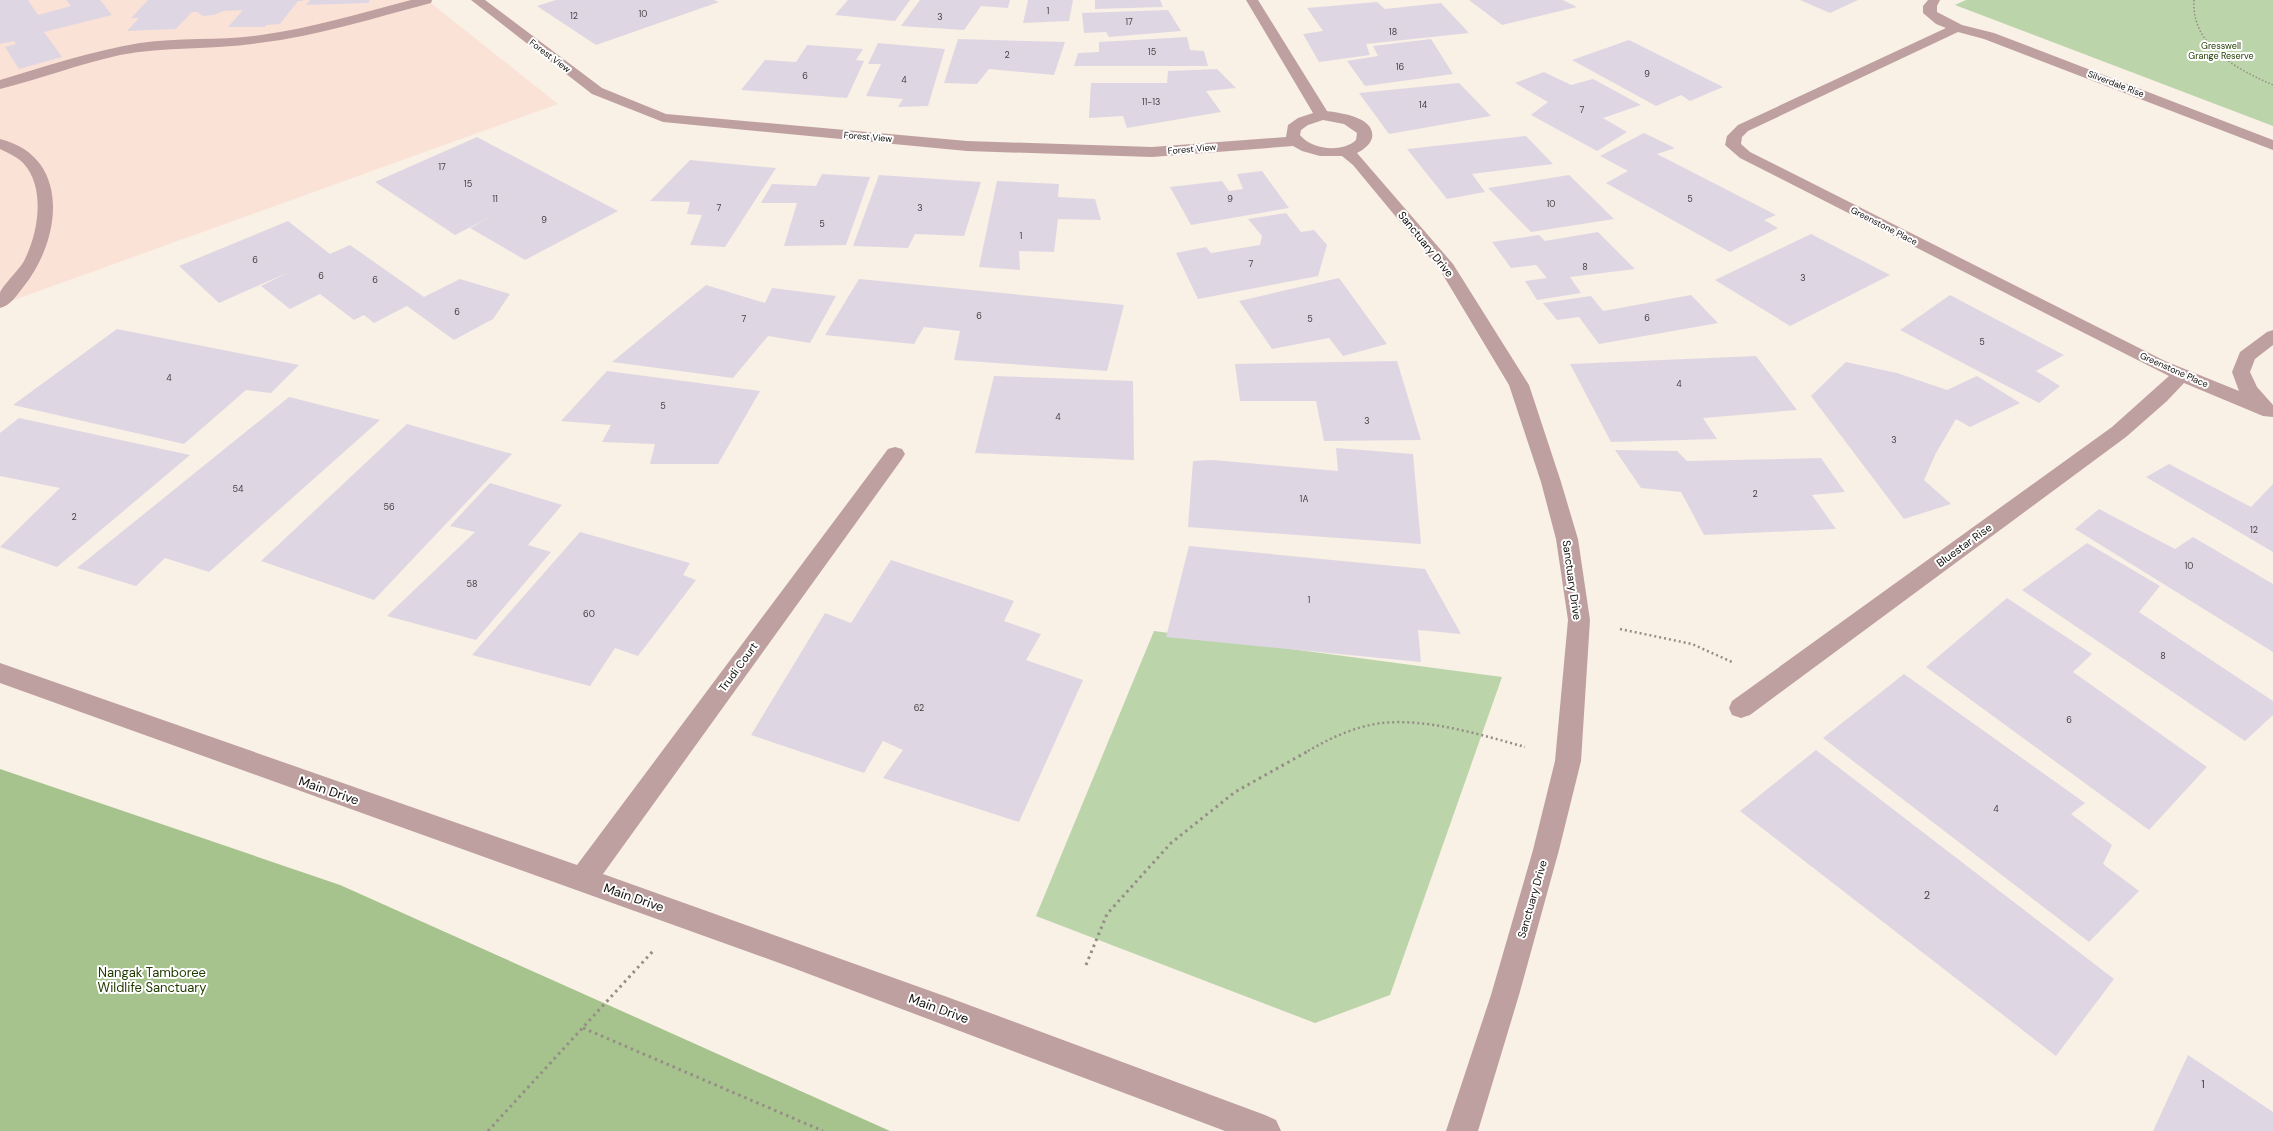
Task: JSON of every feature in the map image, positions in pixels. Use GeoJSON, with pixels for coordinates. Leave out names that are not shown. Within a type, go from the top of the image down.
{"type":"FeatureCollection","features":[{"type":"Feature","properties":{"kind":"street"},"geometry":{"type":"LineString","coordinates":[[0,85],[131,50],[161,45],[224,43],[261,39],[327,26],[426,0]]}},
{"type":"Feature","properties":{"kind":"street","name":"Forest View"},"geometry":{"type":"LineString","coordinates":[[477,0],[597,91],[663,118],[967,146],[1152,152],[1296,141]]}},
{"type":"Feature","properties":{"kind":"street"},"geometry":{"type":"LineString","coordinates":[[1252,0],[1322,115]]}},
{"type":"Feature","properties":{"kind":"street","name":"Silverdale Rise"},"geometry":{"type":"LineString","coordinates":[[1934,0],[1930,6],[1930,14],[1957,28],[1989,36],[2273,145]]}},
{"type":"Feature","properties":{"kind":"street","name":"Greenstone Place"},"geometry":{"type":"LineString","coordinates":[[1957,28],[1743,128],[1735,136],[1733,145],[1752,159],[2158,365],[2272,412]]}},
{"type":"Feature","properties":{"kind":"street"},"geometry":{"type":"LineString","coordinates":[[1322,115],[1348,120],[1363,130],[1365,137],[1362,143],[1346,152],[1318,151],[1306,148],[1296,141],[1292,134],[1293,128],[1298,122],[1322,115]]}},
{"type":"Feature","properties":{"kind":"street"},"geometry":{"type":"LineString","coordinates":[[0,144],[29,160],[36,169],[42,183],[45,204],[44,226],[37,252],[32,263],[0,303]]}},
{"type":"Feature","properties":{"kind":"street","name":"Sanctuary Drive"},"geometry":{"type":"LineString","coordinates":[[1346,152],[1358,162],[1446,268],[1519,386],[1551,482],[1567,539],[1579,620],[1568,760],[1546,850],[1508,987],[1462,1131]]}},
{"type":"Feature","properties":{"kind":"street"},"geometry":{"type":"LineString","coordinates":[[2272,412],[2248,390],[2241,372],[2247,356],[2273,336]]}},
{"type":"Feature","properties":{"kind":"street","name":"Bluestar Rise"},"geometry":{"type":"LineString","coordinates":[[1741,708],[2119,432],[2160,397],[2182,374]]}},
{"type":"Feature","properties":{"kind":"street","name":"Trudi Court"},"geometry":{"type":"LineString","coordinates":[[583,879],[895,454]]}},
{"type":"Feature","properties":{"kind":"street","name":"Main Drive"},"geometry":{"type":"LineString","coordinates":[[0,673],[686,916],[1100,1067],[1265,1131]]}},
{"type":"Feature","properties":{"kind":"path"},"geometry":{"type":"LineString","coordinates":[[2194,0],[2196,26],[2210,45],[2240,70],[2273,85]]}},
{"type":"Feature","properties":{"kind":"path"},"geometry":{"type":"LineString","coordinates":[[1579,620],[1692,644],[1738,665],[1768,688]]}},
{"type":"Feature","properties":{"kind":"path"},"geometry":{"type":"LineString","coordinates":[[1086,965],[1107,914],[1171,844],[1235,792],[1332,737],[1381,722],[1419,723],[1493,738],[1568,760]]}},
{"type":"Feature","properties":{"kind":"path"},"geometry":{"type":"LineString","coordinates":[[488,1131],[686,916]]}},
{"type":"Feature","properties":{"kind":"path"},"geometry":{"type":"LineString","coordinates":[[583,1028],[823,1131]]}},
{"type":"Feature","properties":{"kind":"shaded area"},"geometry":{"type":"Polygon","coordinates":[[[0,0],[427,0],[558,104],[0,305],[0,0]]]}},
{"type":"Feature","properties":{"kind":"green space","name":"Gresswell Grange Reserve"},"geometry":{"type":"Polygon","coordinates":[[[1966,0],[2273,0],[2273,126],[1955,5],[1966,0]]]}},
{"type":"Feature","properties":{"kind":"green space"},"geometry":{"type":"Polygon","coordinates":[[[1154,631],[1502,677],[1390,995],[1315,1023],[1036,916],[1154,631]]]}},
{"type":"Feature","properties":{"kind":"green space","name":"Nangak Tamboree Wildlife Sanctuary"},"geometry":{"type":"Polygon","coordinates":[[[0,769],[340,885],[890,1131],[0,1131],[0,769]]]}},
{"type":"Feature","properties":{"kind":"building"},"geometry":{"type":"Polygon","coordinates":[[[0,0],[28,0],[38,15],[71,6],[66,0],[100,0],[112,15],[44,32],[62,57],[19,69],[5,47],[16,44],[14,41],[0,44],[0,0]]]}},
{"type":"Feature","properties":{"kind":"building"},"geometry":{"type":"Polygon","coordinates":[[[148,0],[303,1],[298,1],[280,24],[266,25],[265,27],[228,27],[243,10],[224,11],[213,15],[203,16],[198,13],[200,12],[192,12],[176,29],[127,31],[139,18],[131,18],[148,0]]]}},
{"type":"Feature","properties":{"kind":"building"},"geometry":{"type":"Polygon","coordinates":[[[310,0],[370,0],[368,3],[306,5],[310,0]]]}},
{"type":"Feature","properties":{"kind":"building"},"geometry":{"type":"Polygon","coordinates":[[[556,0],[714,0],[719,2],[596,45],[537,6],[556,0]]]}},
{"type":"Feature","properties":{"kind":"building"},"geometry":{"type":"Polygon","coordinates":[[[848,0],[910,0],[895,21],[835,15],[848,0]]]}},
{"type":"Feature","properties":{"kind":"building"},"geometry":{"type":"Polygon","coordinates":[[[920,0],[1010,0],[1008,8],[981,6],[964,30],[901,26],[920,0]]]}},
{"type":"Feature","properties":{"kind":"building"},"geometry":{"type":"Polygon","coordinates":[[[1028,0],[1073,0],[1069,21],[1023,23],[1028,0]]]}},
{"type":"Feature","properties":{"kind":"building"},"geometry":{"type":"Polygon","coordinates":[[[1095,0],[1160,0],[1163,7],[1095,9],[1095,0]]]}},
{"type":"Feature","properties":{"kind":"building"},"geometry":{"type":"Polygon","coordinates":[[[1469,0],[1563,0],[1577,7],[1502,25],[1469,0]]]}},
{"type":"Feature","properties":{"kind":"building"},"geometry":{"type":"Polygon","coordinates":[[[1800,0],[1858,0],[1830,13],[1800,0]]]}},
{"type":"Feature","properties":{"kind":"building"},"geometry":{"type":"Polygon","coordinates":[[[1377,2],[1385,9],[1441,3],[1469,33],[1366,44],[1370,55],[1319,62],[1303,34],[1323,31],[1307,8],[1377,2]]]}},
{"type":"Feature","properties":{"kind":"building"},"geometry":{"type":"Polygon","coordinates":[[[1168,10],[1181,31],[1109,37],[1106,32],[1084,33],[1082,13],[1168,10]]]}},
{"type":"Feature","properties":{"kind":"building"},"geometry":{"type":"Polygon","coordinates":[[[1187,37],[1190,50],[1204,51],[1208,66],[1074,66],[1078,53],[1099,52],[1099,42],[1187,37]]]}},
{"type":"Feature","properties":{"kind":"building"},"geometry":{"type":"Polygon","coordinates":[[[958,39],[1065,42],[1054,75],[989,69],[977,84],[944,83],[958,39]]]}},
{"type":"Feature","properties":{"kind":"building"},"geometry":{"type":"Polygon","coordinates":[[[1431,39],[1453,74],[1365,86],[1347,61],[1378,56],[1373,46],[1431,39]]]}},
{"type":"Feature","properties":{"kind":"building"},"geometry":{"type":"Polygon","coordinates":[[[1629,40],[1723,87],[1690,101],[1681,95],[1656,106],[1572,60],[1629,40]]]}},
{"type":"Feature","properties":{"kind":"building"},"geometry":{"type":"Polygon","coordinates":[[[878,43],[945,49],[928,106],[898,107],[903,99],[866,96],[881,64],[868,64],[878,43]]]}},
{"type":"Feature","properties":{"kind":"building"},"geometry":{"type":"Polygon","coordinates":[[[807,45],[863,49],[856,60],[864,61],[847,98],[741,90],[765,60],[796,62],[807,45]]]}},
{"type":"Feature","properties":{"kind":"building"},"geometry":{"type":"Polygon","coordinates":[[[1217,69],[1236,88],[1206,91],[1221,112],[1127,128],[1123,116],[1089,118],[1091,83],[1167,83],[1168,71],[1217,69]]]}},
{"type":"Feature","properties":{"kind":"building"},"geometry":{"type":"Polygon","coordinates":[[[1544,72],[1571,85],[1593,79],[1641,105],[1603,118],[1627,132],[1597,151],[1531,115],[1548,102],[1515,83],[1544,72]]]}},
{"type":"Feature","properties":{"kind":"building"},"geometry":{"type":"Polygon","coordinates":[[[1459,83],[1491,116],[1389,134],[1359,93],[1459,83]]]}},
{"type":"Feature","properties":{"kind":"building"},"geometry":{"type":"Polygon","coordinates":[[[1644,133],[1675,148],[1657,154],[1776,215],[1764,220],[1778,228],[1730,252],[1606,183],[1628,171],[1600,156],[1644,133]]]}},
{"type":"Feature","properties":{"kind":"building"},"geometry":{"type":"Polygon","coordinates":[[[1526,136],[1553,164],[1472,174],[1485,192],[1447,199],[1407,149],[1526,136]]]}},
{"type":"Feature","properties":{"kind":"building"},"geometry":{"type":"Polygon","coordinates":[[[477,137],[618,211],[525,260],[470,228],[492,216],[455,235],[375,182],[477,137]]]}},
{"type":"Feature","properties":{"kind":"building"},"geometry":{"type":"Polygon","coordinates":[[[690,160],[776,168],[725,247],[690,245],[702,215],[687,214],[690,202],[650,201],[690,160]]]}},
{"type":"Feature","properties":{"kind":"building"},"geometry":{"type":"Polygon","coordinates":[[[1262,171],[1289,208],[1191,225],[1170,187],[1222,181],[1229,191],[1243,189],[1237,174],[1262,171]]]}},
{"type":"Feature","properties":{"kind":"building"},"geometry":{"type":"Polygon","coordinates":[[[822,174],[870,177],[846,245],[784,246],[797,203],[761,203],[772,184],[816,186],[822,174]]]}},
{"type":"Feature","properties":{"kind":"building"},"geometry":{"type":"Polygon","coordinates":[[[879,175],[981,182],[964,236],[915,234],[908,248],[853,246],[879,175]]]}},
{"type":"Feature","properties":{"kind":"building"},"geometry":{"type":"Polygon","coordinates":[[[1569,175],[1614,219],[1531,232],[1488,188],[1569,175]]]}},
{"type":"Feature","properties":{"kind":"building"},"geometry":{"type":"Polygon","coordinates":[[[997,181],[1059,184],[1058,197],[1095,199],[1101,220],[1058,219],[1054,252],[1019,251],[1020,270],[979,267],[997,181]]]}},
{"type":"Feature","properties":{"kind":"building"},"geometry":{"type":"Polygon","coordinates":[[[1286,213],[1301,232],[1314,230],[1327,245],[1318,276],[1198,299],[1176,253],[1206,247],[1211,253],[1260,245],[1262,236],[1248,219],[1286,213]]]}},
{"type":"Feature","properties":{"kind":"building"},"geometry":{"type":"Polygon","coordinates":[[[288,221],[330,254],[350,245],[424,297],[460,279],[510,294],[493,319],[454,340],[407,306],[374,323],[364,315],[354,320],[320,294],[290,309],[261,286],[289,272],[219,303],[179,266],[288,221]]]}},
{"type":"Feature","properties":{"kind":"building"},"geometry":{"type":"Polygon","coordinates":[[[1598,232],[1635,269],[1570,277],[1581,293],[1537,300],[1525,281],[1547,278],[1536,265],[1511,268],[1492,242],[1539,235],[1545,241],[1598,232]]]}},
{"type":"Feature","properties":{"kind":"building"},"geometry":{"type":"Polygon","coordinates":[[[1811,234],[1890,275],[1790,326],[1715,280],[1811,234]]]}},
{"type":"Feature","properties":{"kind":"building"},"geometry":{"type":"Polygon","coordinates":[[[1339,278],[1387,344],[1343,356],[1329,338],[1272,349],[1239,301],[1339,278]]]}},
{"type":"Feature","properties":{"kind":"building"},"geometry":{"type":"Polygon","coordinates":[[[859,279],[1124,305],[1107,371],[954,360],[960,331],[924,327],[914,344],[825,335],[859,279]]]}},
{"type":"Feature","properties":{"kind":"building"},"geometry":{"type":"Polygon","coordinates":[[[706,285],[765,303],[772,288],[836,296],[810,343],[768,336],[733,378],[612,362],[706,285]]]}},
{"type":"Feature","properties":{"kind":"building"},"geometry":{"type":"Polygon","coordinates":[[[1691,295],[1718,323],[1599,344],[1579,317],[1557,320],[1543,303],[1591,296],[1603,311],[1691,295]]]}},
{"type":"Feature","properties":{"kind":"building"},"geometry":{"type":"Polygon","coordinates":[[[1950,295],[2064,355],[2036,371],[2060,386],[2039,403],[1900,330],[1950,295]]]}},
{"type":"Feature","properties":{"kind":"building"},"geometry":{"type":"Polygon","coordinates":[[[117,329],[299,365],[271,393],[246,390],[184,444],[13,405],[117,329]]]}},
{"type":"Feature","properties":{"kind":"building"},"geometry":{"type":"Polygon","coordinates":[[[1756,356],[1797,410],[1703,418],[1717,439],[1611,442],[1570,364],[1756,356]]]}},
{"type":"Feature","properties":{"kind":"building"},"geometry":{"type":"Polygon","coordinates":[[[1397,361],[1421,440],[1324,441],[1316,401],[1240,401],[1235,364],[1397,361]]]}},
{"type":"Feature","properties":{"kind":"building"},"geometry":{"type":"Polygon","coordinates":[[[1846,362],[1897,373],[1947,390],[1977,376],[2020,403],[1970,427],[1956,419],[1936,453],[1924,480],[1951,504],[1904,519],[1811,396],[1846,362]]]}},
{"type":"Feature","properties":{"kind":"building"},"geometry":{"type":"Polygon","coordinates":[[[607,371],[760,391],[718,464],[650,464],[655,444],[602,442],[611,425],[561,421],[607,371]]]}},
{"type":"Feature","properties":{"kind":"building"},"geometry":{"type":"Polygon","coordinates":[[[994,376],[1133,381],[1134,460],[975,453],[994,376]]]}},
{"type":"Feature","properties":{"kind":"building"},"geometry":{"type":"Polygon","coordinates":[[[289,397],[380,420],[209,572],[165,558],[136,586],[77,568],[289,397]]]}},
{"type":"Feature","properties":{"kind":"building"},"geometry":{"type":"Polygon","coordinates":[[[19,418],[190,455],[57,567],[0,547],[60,488],[0,476],[0,433],[19,418]]]}},
{"type":"Feature","properties":{"kind":"building"},"geometry":{"type":"Polygon","coordinates":[[[407,424],[512,454],[374,600],[261,561],[407,424]]]}},
{"type":"Feature","properties":{"kind":"building"},"geometry":{"type":"Polygon","coordinates":[[[1336,448],[1413,454],[1421,544],[1188,527],[1193,461],[1213,460],[1338,471],[1336,448]]]}},
{"type":"Feature","properties":{"kind":"building"},"geometry":{"type":"Polygon","coordinates":[[[1615,450],[1677,451],[1687,461],[1821,458],[1845,492],[1812,495],[1836,529],[1704,535],[1681,492],[1641,488],[1615,450]]]}},
{"type":"Feature","properties":{"kind":"building"},"geometry":{"type":"Polygon","coordinates":[[[2169,464],[2251,507],[2273,484],[2273,552],[2146,477],[2169,464]]]}},
{"type":"Feature","properties":{"kind":"building"},"geometry":{"type":"Polygon","coordinates":[[[490,483],[562,505],[528,545],[551,552],[476,640],[387,616],[475,532],[450,526],[490,483]]]}},
{"type":"Feature","properties":{"kind":"building"},"geometry":{"type":"Polygon","coordinates":[[[2099,509],[2175,549],[2193,537],[2273,584],[2273,652],[2075,529],[2099,509]]]}},
{"type":"Feature","properties":{"kind":"building"},"geometry":{"type":"Polygon","coordinates":[[[580,532],[690,563],[683,575],[696,580],[638,656],[615,648],[590,686],[472,655],[580,532]]]}},
{"type":"Feature","properties":{"kind":"building"},"geometry":{"type":"Polygon","coordinates":[[[2087,543],[2160,586],[2139,612],[2273,701],[2273,715],[2245,741],[2022,590],[2087,543]]]}},
{"type":"Feature","properties":{"kind":"building"},"geometry":{"type":"Polygon","coordinates":[[[1189,546],[1425,569],[1461,634],[1418,630],[1421,662],[1166,637],[1189,546]]]}},
{"type":"Feature","properties":{"kind":"building"},"geometry":{"type":"Polygon","coordinates":[[[891,560],[1014,601],[1004,621],[1041,634],[1026,660],[1083,680],[1019,822],[883,778],[903,750],[883,741],[864,773],[751,735],[825,613],[851,623],[891,560]]]}},
{"type":"Feature","properties":{"kind":"building"},"geometry":{"type":"Polygon","coordinates":[[[2007,598],[2092,654],[2073,672],[2207,767],[2149,830],[1926,667],[2007,598]]]}},
{"type":"Feature","properties":{"kind":"building"},"geometry":{"type":"Polygon","coordinates":[[[1904,674],[2085,803],[2071,814],[2112,845],[2103,864],[2139,891],[2089,942],[1823,738],[1904,674]]]}},
{"type":"Feature","properties":{"kind":"building"},"geometry":{"type":"Polygon","coordinates":[[[1816,750],[2114,979],[2056,1056],[1740,811],[1816,750]]]}},
{"type":"Feature","properties":{"kind":"building"},"geometry":{"type":"Polygon","coordinates":[[[2188,1055],[2273,1112],[2273,1131],[2153,1131],[2188,1055]]]}}]}
